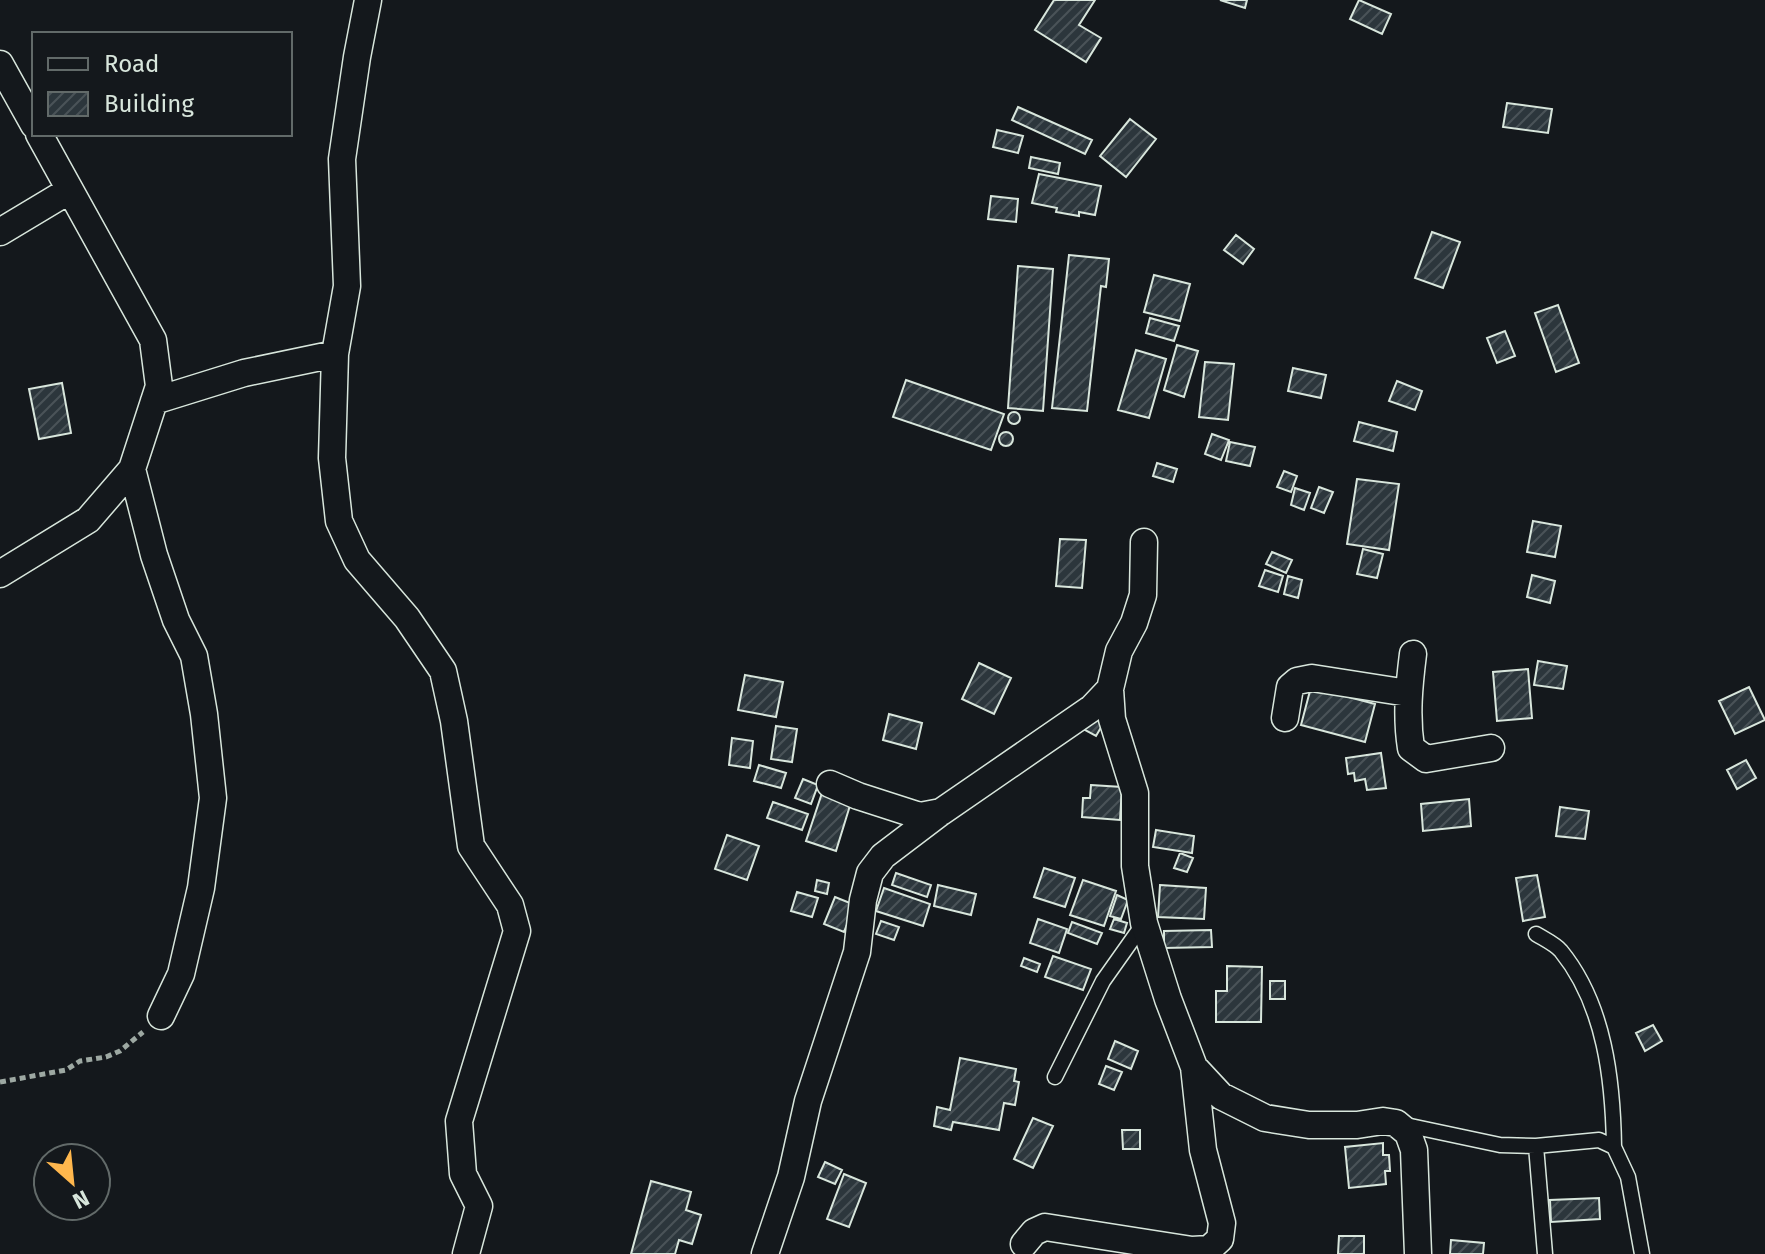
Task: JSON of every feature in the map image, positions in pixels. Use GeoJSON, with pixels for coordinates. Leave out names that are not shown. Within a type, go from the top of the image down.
{"type":"FeatureCollection","features":[{"type":"Feature","properties":{"kind":"street"},"geometry":{"type":"LineString","coordinates":[[368,0],[342,159],[347,286],[335,354],[332,458],[339,521],[357,560],[407,618],[443,671],[454,721],[471,846],[510,905],[517,931],[459,1121],[463,1174],[479,1206],[466,1254]]}},
{"type":"Feature","properties":{"kind":"street"},"geometry":{"type":"LineString","coordinates":[[0,64],[32,121]]}},
{"type":"Feature","properties":{"kind":"street"},"geometry":{"type":"LineString","coordinates":[[0,574],[88,520],[132,469],[159,386],[153,340],[40,136]]}},
{"type":"Feature","properties":{"kind":"street"},"geometry":{"type":"LineString","coordinates":[[0,232],[70,190]]}},
{"type":"Feature","properties":{"kind":"street"},"geometry":{"type":"LineString","coordinates":[[154,401],[244,373],[335,354]]}},
{"type":"Feature","properties":{"kind":"street"},"geometry":{"type":"LineString","coordinates":[[132,469],[158,568],[176,620],[194,656],[213,798],[201,888],[185,960],[161,1016]]}},
{"type":"Feature","properties":{"kind":"street"},"geometry":{"type":"LineString","coordinates":[[1024,1244],[1034,1232],[1045,1227],[1192,1250],[1221,1246],[1222,1223],[1203,1150],[1194,1067],[1144,923],[1135,866],[1135,793],[1112,719],[1110,689],[1119,651],[1134,623],[1143,595],[1144,542]]}},
{"type":"Feature","properties":{"kind":"street"},"geometry":{"type":"LineString","coordinates":[[1413,654],[1407,726],[1411,748],[1426,759],[1491,748]]}},
{"type":"Feature","properties":{"kind":"street"},"geometry":{"type":"LineString","coordinates":[[1285,718],[1290,687],[1297,681],[1312,678],[1408,693]]}},
{"type":"Feature","properties":{"kind":"street"},"geometry":{"type":"LineString","coordinates":[[765,1254],[791,1177],[808,1101],[857,952],[863,900],[870,873],[883,856],[1092,708],[1110,689]]}},
{"type":"Feature","properties":{"kind":"street"},"geometry":{"type":"LineString","coordinates":[[830,784],[920,816],[941,812]]}},
{"type":"Feature","properties":{"kind":"street"},"geometry":{"type":"LineString","coordinates":[[1194,1067],[1221,1096],[1265,1118],[1309,1125],[1357,1125],[1383,1121],[1396,1123],[1408,1133],[1414,1150],[1418,1254]]}},
{"type":"Feature","properties":{"kind":"lane"},"geometry":{"type":"LineString","coordinates":[[1055,1077],[1103,981],[1144,923]]}},
{"type":"Feature","properties":{"kind":"lane"},"geometry":{"type":"LineString","coordinates":[[1536,934],[1560,949],[1586,993],[1598,1022],[1614,1097],[1614,1147],[1628,1177],[1642,1254]]}},
{"type":"Feature","properties":{"kind":"lane"},"geometry":{"type":"LineString","coordinates":[[1396,1123],[1500,1145],[1536,1146],[1599,1140],[1614,1147]]}},
{"type":"Feature","properties":{"kind":"lane"},"geometry":{"type":"LineString","coordinates":[[1536,1146],[1545,1254]]}},
{"type":"Feature","properties":{"kind":"path"},"geometry":{"type":"LineString","coordinates":[[0,1082],[66,1070],[80,1061],[106,1057],[120,1051],[161,1016]]}},
{"type":"Feature","properties":{"kind":"building"},"geometry":{"type":"Polygon","coordinates":[[[1054,0],[1095,0],[1079,25],[1101,38],[1086,62],[1035,30],[1054,0]]]}},
{"type":"Feature","properties":{"kind":"building"},"geometry":{"type":"Polygon","coordinates":[[[1220,0],[1247,0],[1245,8],[1220,0]]]}},
{"type":"Feature","properties":{"kind":"building"},"geometry":{"type":"Polygon","coordinates":[[[1359,0],[1391,14],[1382,34],[1350,19],[1359,0]]]}},
{"type":"Feature","properties":{"kind":"building"},"geometry":{"type":"Polygon","coordinates":[[[1507,103],[1552,109],[1548,133],[1503,127],[1507,103]]]}},
{"type":"Feature","properties":{"kind":"building"},"geometry":{"type":"Polygon","coordinates":[[[1018,107],[1092,140],[1085,154],[1012,120],[1018,107]]]}},
{"type":"Feature","properties":{"kind":"building"},"geometry":{"type":"Polygon","coordinates":[[[1130,119],[1156,139],[1126,177],[1100,156],[1130,119]]]}},
{"type":"Feature","properties":{"kind":"building"},"geometry":{"type":"Polygon","coordinates":[[[997,130],[1023,136],[1018,153],[993,147],[997,130]]]}},
{"type":"Feature","properties":{"kind":"building"},"geometry":{"type":"Polygon","coordinates":[[[1031,157],[1060,163],[1058,174],[1029,168],[1031,157]]]}},
{"type":"Feature","properties":{"kind":"building"},"geometry":{"type":"Polygon","coordinates":[[[1039,174],[1101,186],[1095,215],[1056,212],[1057,208],[1032,203],[1039,174]]]}},
{"type":"Feature","properties":{"kind":"building"},"geometry":{"type":"Polygon","coordinates":[[[991,196],[1018,199],[1016,222],[988,219],[991,196]]]}},
{"type":"Feature","properties":{"kind":"building"},"geometry":{"type":"Polygon","coordinates":[[[1432,232],[1460,242],[1443,288],[1415,278],[1432,232]]]}},
{"type":"Feature","properties":{"kind":"building"},"geometry":{"type":"Polygon","coordinates":[[[1236,235],[1254,249],[1243,264],[1224,250],[1236,235]]]}},
{"type":"Feature","properties":{"kind":"building"},"geometry":{"type":"Polygon","coordinates":[[[1069,255],[1109,259],[1106,287],[1101,286],[1087,411],[1052,408],[1069,255]]]}},
{"type":"Feature","properties":{"kind":"building"},"geometry":{"type":"Polygon","coordinates":[[[1018,266],[1053,269],[1043,411],[1008,408],[1018,266]]]}},
{"type":"Feature","properties":{"kind":"building"},"geometry":{"type":"Polygon","coordinates":[[[1154,275],[1190,284],[1180,321],[1144,312],[1154,275]]]}},
{"type":"Feature","properties":{"kind":"building"},"geometry":{"type":"Polygon","coordinates":[[[1558,305],[1579,363],[1556,372],[1535,313],[1558,305]]]}},
{"type":"Feature","properties":{"kind":"building"},"geometry":{"type":"Polygon","coordinates":[[[1150,318],[1179,326],[1174,341],[1146,333],[1150,318]]]}},
{"type":"Feature","properties":{"kind":"building"},"geometry":{"type":"Polygon","coordinates":[[[1505,331],[1515,356],[1497,363],[1487,338],[1505,331]]]}},
{"type":"Feature","properties":{"kind":"building"},"geometry":{"type":"Polygon","coordinates":[[[1177,345],[1198,351],[1184,397],[1164,390],[1177,345]]]}},
{"type":"Feature","properties":{"kind":"building"},"geometry":{"type":"Polygon","coordinates":[[[1136,350],[1166,359],[1149,418],[1118,410],[1136,350]]]}},
{"type":"Feature","properties":{"kind":"building"},"geometry":{"type":"Polygon","coordinates":[[[1205,362],[1234,364],[1228,420],[1199,417],[1205,362]]]}},
{"type":"Feature","properties":{"kind":"building"},"geometry":{"type":"Polygon","coordinates":[[[1293,368],[1326,375],[1321,398],[1288,391],[1293,368]]]}},
{"type":"Feature","properties":{"kind":"building"},"geometry":{"type":"Polygon","coordinates":[[[906,380],[1004,414],[991,450],[893,417],[906,380]]]}},
{"type":"Feature","properties":{"kind":"building"},"geometry":{"type":"Polygon","coordinates":[[[1397,381],[1422,391],[1415,410],[1389,401],[1397,381]]]}},
{"type":"Feature","properties":{"kind":"building"},"geometry":{"type":"Polygon","coordinates":[[[62,383],[71,433],[39,439],[29,389],[62,383]]]}},
{"type":"Feature","properties":{"kind":"building"},"geometry":{"type":"Polygon","coordinates":[[[1009,413],[1019,413],[1019,423],[1009,423],[1009,413]]]}},
{"type":"Feature","properties":{"kind":"building"},"geometry":{"type":"Polygon","coordinates":[[[1359,422],[1397,432],[1393,451],[1354,441],[1359,422]]]}},
{"type":"Feature","properties":{"kind":"building"},"geometry":{"type":"Polygon","coordinates":[[[1006,432],[1013,439],[1006,446],[999,439],[1006,432]]]}},
{"type":"Feature","properties":{"kind":"building"},"geometry":{"type":"Polygon","coordinates":[[[1212,434],[1229,440],[1221,460],[1205,454],[1212,434]]]}},
{"type":"Feature","properties":{"kind":"building"},"geometry":{"type":"Polygon","coordinates":[[[1230,442],[1255,447],[1250,466],[1226,461],[1230,442]]]}},
{"type":"Feature","properties":{"kind":"building"},"geometry":{"type":"Polygon","coordinates":[[[1157,463],[1177,469],[1173,482],[1153,476],[1157,463]]]}},
{"type":"Feature","properties":{"kind":"building"},"geometry":{"type":"Polygon","coordinates":[[[1284,471],[1297,476],[1291,492],[1277,487],[1284,471]]]}},
{"type":"Feature","properties":{"kind":"building"},"geometry":{"type":"Polygon","coordinates":[[[1357,479],[1399,484],[1389,550],[1347,544],[1357,479]]]}},
{"type":"Feature","properties":{"kind":"building"},"geometry":{"type":"Polygon","coordinates":[[[1319,487],[1333,492],[1324,513],[1311,508],[1319,487]]]}},
{"type":"Feature","properties":{"kind":"building"},"geometry":{"type":"Polygon","coordinates":[[[1295,488],[1310,493],[1304,510],[1291,505],[1295,488]]]}},
{"type":"Feature","properties":{"kind":"building"},"geometry":{"type":"Polygon","coordinates":[[[1533,521],[1561,526],[1555,557],[1527,552],[1533,521]]]}},
{"type":"Feature","properties":{"kind":"building"},"geometry":{"type":"Polygon","coordinates":[[[1060,539],[1086,540],[1082,588],[1056,586],[1060,539]]]}},
{"type":"Feature","properties":{"kind":"building"},"geometry":{"type":"Polygon","coordinates":[[[1363,549],[1383,554],[1377,578],[1357,574],[1363,549]]]}},
{"type":"Feature","properties":{"kind":"building"},"geometry":{"type":"Polygon","coordinates":[[[1272,552],[1292,560],[1286,573],[1266,564],[1272,552]]]}},
{"type":"Feature","properties":{"kind":"building"},"geometry":{"type":"Polygon","coordinates":[[[1265,570],[1283,576],[1278,592],[1259,586],[1265,570]]]}},
{"type":"Feature","properties":{"kind":"building"},"geometry":{"type":"Polygon","coordinates":[[[1532,575],[1555,581],[1550,603],[1527,597],[1532,575]]]}},
{"type":"Feature","properties":{"kind":"building"},"geometry":{"type":"Polygon","coordinates":[[[1288,576],[1302,580],[1298,598],[1284,594],[1288,576]]]}},
{"type":"Feature","properties":{"kind":"building"},"geometry":{"type":"Polygon","coordinates":[[[1538,661],[1567,666],[1563,689],[1534,685],[1538,661]]]}},
{"type":"Feature","properties":{"kind":"building"},"geometry":{"type":"Polygon","coordinates":[[[979,663],[1011,678],[994,714],[962,699],[979,663]]]}},
{"type":"Feature","properties":{"kind":"building"},"geometry":{"type":"Polygon","coordinates":[[[1528,669],[1532,718],[1497,721],[1493,672],[1528,669]]]}},
{"type":"Feature","properties":{"kind":"building"},"geometry":{"type":"Polygon","coordinates":[[[745,675],[783,682],[776,717],[738,710],[745,675]]]}},
{"type":"Feature","properties":{"kind":"building"},"geometry":{"type":"Polygon","coordinates":[[[1311,687],[1375,704],[1365,742],[1301,725],[1311,687]]]}},
{"type":"Feature","properties":{"kind":"building"},"geometry":{"type":"Polygon","coordinates":[[[1749,687],[1765,720],[1735,734],[1719,701],[1749,687]]]}},
{"type":"Feature","properties":{"kind":"building"},"geometry":{"type":"Polygon","coordinates":[[[1095,710],[1107,717],[1096,736],[1083,729],[1095,710]]]}},
{"type":"Feature","properties":{"kind":"building"},"geometry":{"type":"Polygon","coordinates":[[[889,714],[922,723],[916,749],[883,740],[889,714]]]}},
{"type":"Feature","properties":{"kind":"building"},"geometry":{"type":"Polygon","coordinates":[[[776,726],[797,729],[792,762],[771,759],[776,726]]]}},
{"type":"Feature","properties":{"kind":"building"},"geometry":{"type":"Polygon","coordinates":[[[732,738],[753,741],[750,768],[729,765],[732,738]]]}},
{"type":"Feature","properties":{"kind":"building"},"geometry":{"type":"Polygon","coordinates":[[[1381,753],[1386,788],[1367,790],[1365,779],[1355,781],[1354,773],[1348,774],[1346,758],[1381,753]]]}},
{"type":"Feature","properties":{"kind":"building"},"geometry":{"type":"Polygon","coordinates":[[[1746,760],[1756,778],[1737,789],[1727,770],[1746,760]]]}},
{"type":"Feature","properties":{"kind":"building"},"geometry":{"type":"Polygon","coordinates":[[[759,765],[786,773],[781,788],[754,781],[759,765]]]}},
{"type":"Feature","properties":{"kind":"building"},"geometry":{"type":"Polygon","coordinates":[[[803,779],[818,785],[811,804],[795,798],[803,779]]]}},
{"type":"Feature","properties":{"kind":"building"},"geometry":{"type":"Polygon","coordinates":[[[1091,785],[1122,787],[1120,820],[1082,817],[1083,798],[1090,798],[1091,785]]]}},
{"type":"Feature","properties":{"kind":"building"},"geometry":{"type":"Polygon","coordinates":[[[823,790],[852,799],[836,851],[806,841],[823,790]]]}},
{"type":"Feature","properties":{"kind":"building"},"geometry":{"type":"Polygon","coordinates":[[[1469,799],[1471,826],[1423,831],[1421,804],[1469,799]]]}},
{"type":"Feature","properties":{"kind":"building"},"geometry":{"type":"Polygon","coordinates":[[[773,802],[808,814],[802,830],[767,818],[773,802]]]}},
{"type":"Feature","properties":{"kind":"building"},"geometry":{"type":"Polygon","coordinates":[[[1560,807],[1589,811],[1585,839],[1556,836],[1560,807]]]}},
{"type":"Feature","properties":{"kind":"building"},"geometry":{"type":"Polygon","coordinates":[[[1156,830],[1194,836],[1192,853],[1153,847],[1156,830]]]}},
{"type":"Feature","properties":{"kind":"building"},"geometry":{"type":"Polygon","coordinates":[[[727,835],[759,846],[747,880],[715,869],[727,835]]]}},
{"type":"Feature","properties":{"kind":"building"},"geometry":{"type":"Polygon","coordinates":[[[1180,853],[1193,858],[1187,872],[1174,868],[1180,853]]]}},
{"type":"Feature","properties":{"kind":"building"},"geometry":{"type":"Polygon","coordinates":[[[1044,868],[1075,878],[1065,907],[1034,897],[1044,868]]]}},
{"type":"Feature","properties":{"kind":"building"},"geometry":{"type":"Polygon","coordinates":[[[896,873],[931,885],[927,897],[892,885],[896,873]]]}},
{"type":"Feature","properties":{"kind":"building"},"geometry":{"type":"Polygon","coordinates":[[[1537,875],[1545,917],[1523,921],[1516,878],[1537,875]]]}},
{"type":"Feature","properties":{"kind":"building"},"geometry":{"type":"Polygon","coordinates":[[[817,880],[829,883],[827,894],[815,891],[817,880]]]}},
{"type":"Feature","properties":{"kind":"building"},"geometry":{"type":"Polygon","coordinates":[[[1083,880],[1116,891],[1104,926],[1070,915],[1083,880]]]}},
{"type":"Feature","properties":{"kind":"building"},"geometry":{"type":"Polygon","coordinates":[[[938,885],[976,894],[971,915],[934,906],[938,885]]]}},
{"type":"Feature","properties":{"kind":"building"},"geometry":{"type":"Polygon","coordinates":[[[1160,885],[1206,888],[1204,919],[1158,917],[1160,885]]]}},
{"type":"Feature","properties":{"kind":"building"},"geometry":{"type":"Polygon","coordinates":[[[884,888],[930,904],[923,926],[876,911],[884,888]]]}},
{"type":"Feature","properties":{"kind":"building"},"geometry":{"type":"Polygon","coordinates":[[[797,892],[818,898],[812,917],[791,911],[797,892]]]}},
{"type":"Feature","properties":{"kind":"building"},"geometry":{"type":"Polygon","coordinates":[[[1117,895],[1128,900],[1121,919],[1110,916],[1117,895]]]}},
{"type":"Feature","properties":{"kind":"building"},"geometry":{"type":"Polygon","coordinates":[[[835,897],[855,905],[844,932],[824,924],[835,897]]]}},
{"type":"Feature","properties":{"kind":"building"},"geometry":{"type":"Polygon","coordinates":[[[1038,919],[1067,929],[1059,953],[1030,943],[1038,919]]]}},
{"type":"Feature","properties":{"kind":"building"},"geometry":{"type":"Polygon","coordinates":[[[1114,919],[1127,923],[1124,933],[1110,929],[1114,919]]]}},
{"type":"Feature","properties":{"kind":"building"},"geometry":{"type":"Polygon","coordinates":[[[881,921],[899,927],[894,940],[876,934],[881,921]]]}},
{"type":"Feature","properties":{"kind":"building"},"geometry":{"type":"Polygon","coordinates":[[[1072,922],[1102,933],[1097,944],[1068,933],[1072,922]]]}},
{"type":"Feature","properties":{"kind":"building"},"geometry":{"type":"Polygon","coordinates":[[[1211,930],[1212,947],[1164,948],[1164,931],[1211,930]]]}},
{"type":"Feature","properties":{"kind":"building"},"geometry":{"type":"Polygon","coordinates":[[[1053,956],[1091,969],[1083,990],[1045,977],[1053,956]]]}},
{"type":"Feature","properties":{"kind":"building"},"geometry":{"type":"Polygon","coordinates":[[[1024,958],[1040,964],[1037,972],[1021,966],[1024,958]]]}},
{"type":"Feature","properties":{"kind":"building"},"geometry":{"type":"Polygon","coordinates":[[[1227,966],[1262,967],[1261,1022],[1216,1022],[1216,991],[1227,991],[1227,966]]]}},
{"type":"Feature","properties":{"kind":"building"},"geometry":{"type":"Polygon","coordinates":[[[1270,981],[1285,981],[1285,999],[1270,999],[1270,981]]]}},
{"type":"Feature","properties":{"kind":"building"},"geometry":{"type":"Polygon","coordinates":[[[1653,1025],[1662,1041],[1645,1051],[1636,1033],[1653,1025]]]}},
{"type":"Feature","properties":{"kind":"building"},"geometry":{"type":"Polygon","coordinates":[[[1115,1041],[1138,1051],[1131,1069],[1108,1059],[1115,1041]]]}},
{"type":"Feature","properties":{"kind":"building"},"geometry":{"type":"Polygon","coordinates":[[[960,1058],[1016,1069],[1014,1081],[1019,1082],[1015,1105],[1004,1103],[999,1130],[953,1122],[951,1130],[934,1126],[937,1107],[950,1110],[960,1058]]]}},
{"type":"Feature","properties":{"kind":"building"},"geometry":{"type":"Polygon","coordinates":[[[1106,1066],[1122,1072],[1114,1090],[1099,1084],[1106,1066]]]}},
{"type":"Feature","properties":{"kind":"building"},"geometry":{"type":"Polygon","coordinates":[[[1033,1118],[1053,1126],[1033,1168],[1014,1159],[1033,1118]]]}},
{"type":"Feature","properties":{"kind":"building"},"geometry":{"type":"Polygon","coordinates":[[[1122,1130],[1140,1130],[1140,1149],[1123,1149],[1122,1130]]]}},
{"type":"Feature","properties":{"kind":"building"},"geometry":{"type":"Polygon","coordinates":[[[1383,1143],[1383,1155],[1389,1155],[1390,1171],[1385,1171],[1386,1184],[1349,1188],[1345,1147],[1383,1143]]]}},
{"type":"Feature","properties":{"kind":"building"},"geometry":{"type":"Polygon","coordinates":[[[825,1162],[842,1170],[835,1184],[818,1177],[825,1162]]]}},
{"type":"Feature","properties":{"kind":"building"},"geometry":{"type":"Polygon","coordinates":[[[844,1174],[866,1183],[849,1227],[827,1219],[844,1174]]]}},
{"type":"Feature","properties":{"kind":"building"},"geometry":{"type":"Polygon","coordinates":[[[651,1181],[691,1192],[686,1210],[701,1215],[692,1244],[679,1240],[675,1254],[631,1254],[651,1181]]]}},
{"type":"Feature","properties":{"kind":"building"},"geometry":{"type":"Polygon","coordinates":[[[1599,1198],[1600,1219],[1551,1222],[1550,1200],[1599,1198]]]}},
{"type":"Feature","properties":{"kind":"building"},"geometry":{"type":"Polygon","coordinates":[[[1339,1236],[1364,1236],[1364,1254],[1338,1254],[1339,1236]]]}},
{"type":"Feature","properties":{"kind":"building"},"geometry":{"type":"Polygon","coordinates":[[[1451,1240],[1484,1243],[1483,1254],[1450,1254],[1451,1240]]]}}]}
